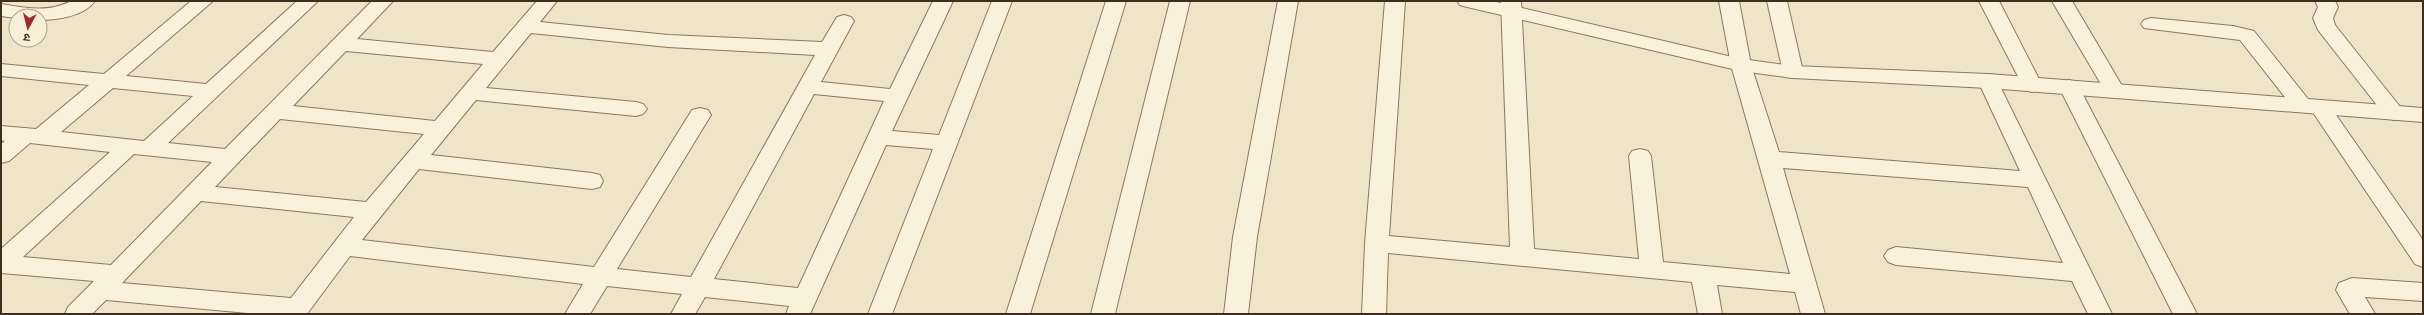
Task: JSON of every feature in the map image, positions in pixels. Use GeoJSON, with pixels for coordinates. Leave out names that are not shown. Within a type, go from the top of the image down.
{"type":"FeatureCollection","features":[{"type":"Feature","properties":{"kind":"street"},"geometry":{"type":"LineString","coordinates":[[3,11],[21,1]]}},
{"type":"Feature","properties":{"kind":"street"},"geometry":{"type":"LineString","coordinates":[[3,11],[54,15],[72,9],[85,1]]}},
{"type":"Feature","properties":{"kind":"street"},"geometry":{"type":"LineString","coordinates":[[1,156],[33,136],[110,81],[203,1]]}},
{"type":"Feature","properties":{"kind":"street"},"geometry":{"type":"LineString","coordinates":[[1,264],[139,147],[211,91],[308,1]]}},
{"type":"Feature","properties":{"kind":"street"},"geometry":{"type":"LineString","coordinates":[[78,314],[383,1]]}},
{"type":"Feature","properties":{"kind":"street"},"geometry":{"type":"LineString","coordinates":[[1,264],[295,311],[346,247],[372,211],[547,1]]}},
{"type":"Feature","properties":{"kind":"street"},"geometry":{"type":"LineString","coordinates":[[346,247],[698,287],[802,306],[939,1]]}},
{"type":"Feature","properties":{"kind":"street"},"geometry":{"type":"LineString","coordinates":[[880,314],[1002,1]]}},
{"type":"Feature","properties":{"kind":"street"},"geometry":{"type":"LineString","coordinates":[[1018,314],[1116,1]]}},
{"type":"Feature","properties":{"kind":"street"},"geometry":{"type":"LineString","coordinates":[[1103,314],[1180,1]]}},
{"type":"Feature","properties":{"kind":"street"},"geometry":{"type":"LineString","coordinates":[[1236,314],[1245,237],[1288,1]]}},
{"type":"Feature","properties":{"kind":"street"},"geometry":{"type":"LineString","coordinates":[[1374,314],[1377,243],[1395,1]]}},
{"type":"Feature","properties":{"kind":"street"},"geometry":{"type":"LineString","coordinates":[[1467,1],[1511,6],[1741,65],[1793,72],[1988,81],[2423,115]]}},
{"type":"Feature","properties":{"kind":"street"},"geometry":{"type":"LineString","coordinates":[[1729,1],[1741,65],[1770,159],[1813,314]]}},
{"type":"Feature","properties":{"kind":"street"},"geometry":{"type":"LineString","coordinates":[[1777,1],[1793,72]]}},
{"type":"Feature","properties":{"kind":"street"},"geometry":{"type":"LineString","coordinates":[[1989,1],[2032,85]]}},
{"type":"Feature","properties":{"kind":"street"},"geometry":{"type":"LineString","coordinates":[[2062,1],[2116,91]]}},
{"type":"Feature","properties":{"kind":"street"},"geometry":{"type":"LineString","coordinates":[[2325,1],[2328,7],[2322,18],[2325,26],[2394,113]]}},
{"type":"Feature","properties":{"kind":"street"},"geometry":{"type":"LineString","coordinates":[[1511,6],[1522,256]]}},
{"type":"Feature","properties":{"kind":"street"},"geometry":{"type":"LineString","coordinates":[[684,314],[844,21]]}},
{"type":"Feature","properties":{"kind":"street"},"geometry":{"type":"LineString","coordinates":[[2151,24],[2233,32],[2247,35],[2311,106],[2422,256]]}},
{"type":"Feature","properties":{"kind":"street"},"geometry":{"type":"LineString","coordinates":[[526,26],[668,41],[829,49]]}},
{"type":"Feature","properties":{"kind":"street"},"geometry":{"type":"LineString","coordinates":[[341,44],[498,59]]}},
{"type":"Feature","properties":{"kind":"street"},"geometry":{"type":"LineString","coordinates":[[4,73],[110,81],[211,91]]}},
{"type":"Feature","properties":{"kind":"street"},"geometry":{"type":"LineString","coordinates":[[1988,81],[2100,314]]}},
{"type":"Feature","properties":{"kind":"street"},"geometry":{"type":"LineString","coordinates":[[808,87],[897,96]]}},
{"type":"Feature","properties":{"kind":"street"},"geometry":{"type":"LineString","coordinates":[[2069,87],[2185,314]]}},
{"type":"Feature","properties":{"kind":"street"},"geometry":{"type":"LineString","coordinates":[[469,94],[636,109]]}},
{"type":"Feature","properties":{"kind":"street"},"geometry":{"type":"LineString","coordinates":[[275,112],[440,129]]}},
{"type":"Feature","properties":{"kind":"street"},"geometry":{"type":"LineString","coordinates":[[577,314],[700,115]]}},
{"type":"Feature","properties":{"kind":"street"},"geometry":{"type":"LineString","coordinates":[[1,133],[231,157]]}},
{"type":"Feature","properties":{"kind":"street"},"geometry":{"type":"LineString","coordinates":[[878,137],[946,143]]}},
{"type":"Feature","properties":{"kind":"street"},"geometry":{"type":"LineString","coordinates":[[1640,156],[1652,270]]}},
{"type":"Feature","properties":{"kind":"street"},"geometry":{"type":"LineString","coordinates":[[1770,159],[2035,180]]}},
{"type":"Feature","properties":{"kind":"street"},"geometry":{"type":"LineString","coordinates":[[414,161],[592,181]]}},
{"type":"Feature","properties":{"kind":"street"},"geometry":{"type":"LineString","coordinates":[[196,193],[372,211]]}},
{"type":"Feature","properties":{"kind":"street"},"geometry":{"type":"LineString","coordinates":[[1377,243],[1804,284]]}},
{"type":"Feature","properties":{"kind":"street"},"geometry":{"type":"LineString","coordinates":[[1896,256],[2079,273]]}},
{"type":"Feature","properties":{"kind":"street"},"geometry":{"type":"LineString","coordinates":[[1703,275],[1710,314]]}},
{"type":"Feature","properties":{"kind":"street"},"geometry":{"type":"LineString","coordinates":[[2363,314],[2350,295],[2348,290],[2352,287],[2423,292]]}}]}
